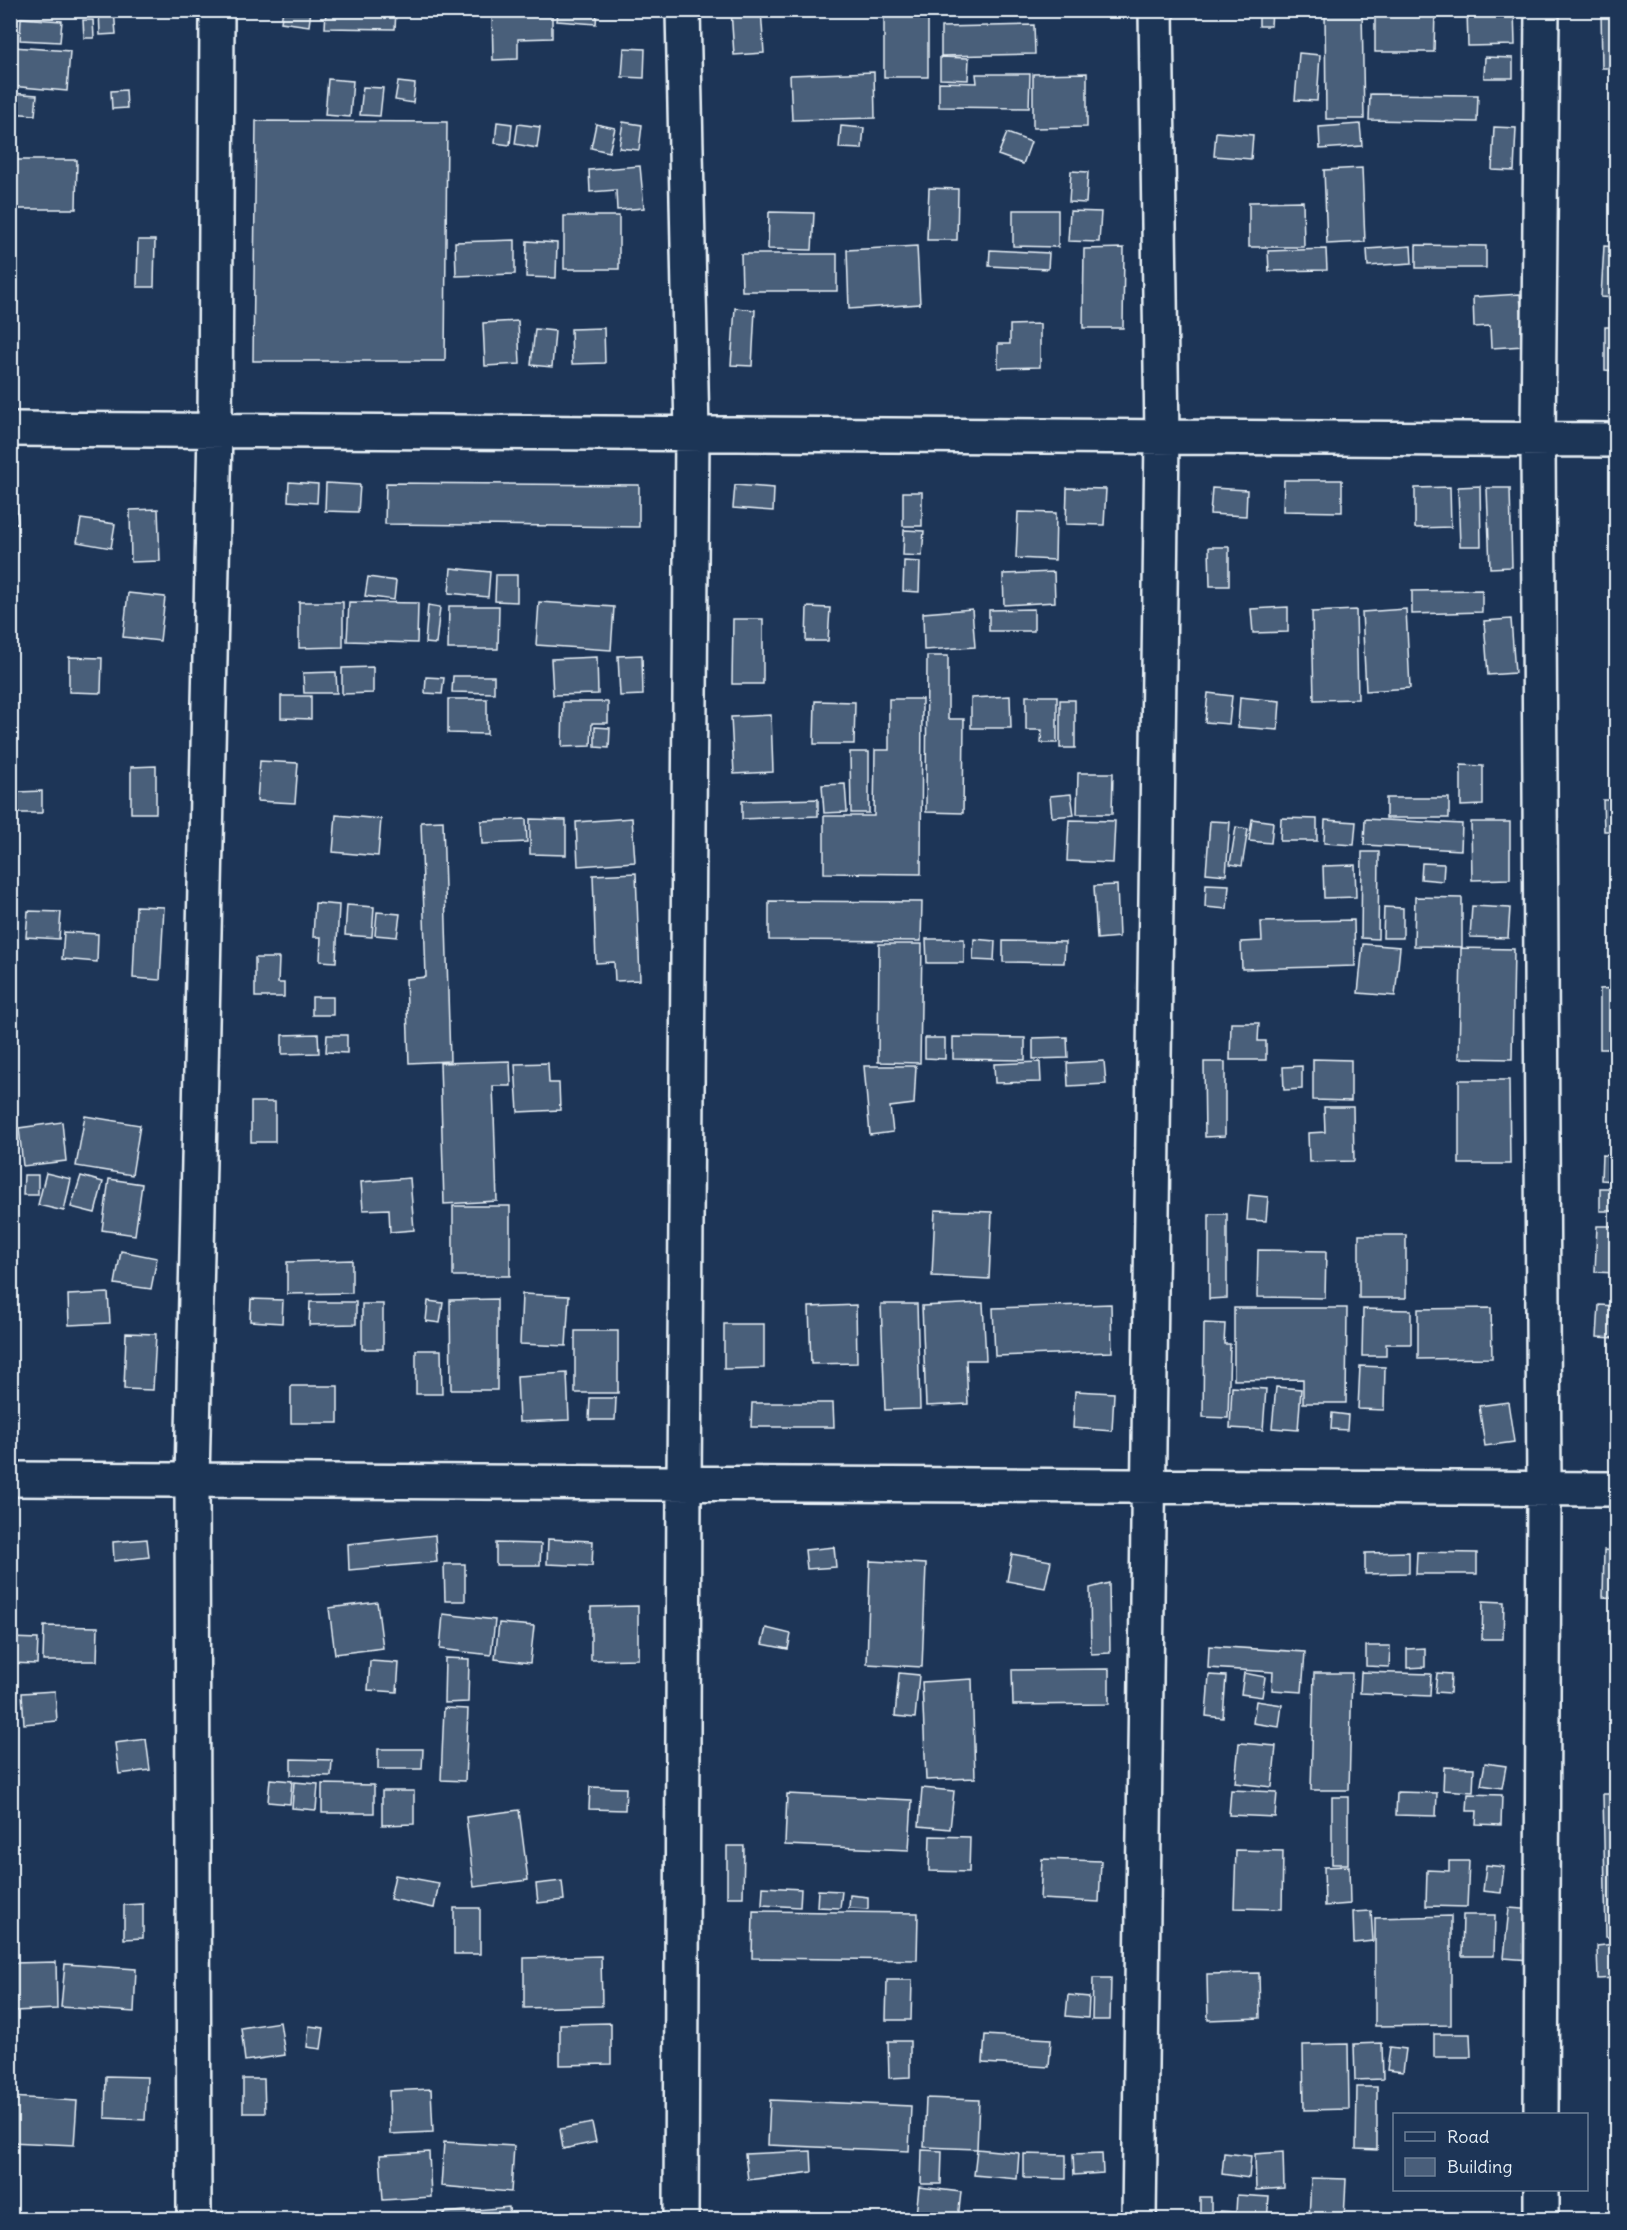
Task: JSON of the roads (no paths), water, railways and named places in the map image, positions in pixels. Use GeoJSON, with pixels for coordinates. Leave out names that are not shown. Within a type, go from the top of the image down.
{"type":"FeatureCollection","features":[{"type":"Feature","properties":{"kind":"street"},"geometry":{"type":"LineString","coordinates":[[194,2220],[192,1480],[215,430],[217,10]]}},
{"type":"Feature","properties":{"kind":"street"},"geometry":{"type":"LineString","coordinates":[[681,2220],[692,434],[683,10]]}},
{"type":"Feature","properties":{"kind":"street"},"geometry":{"type":"LineString","coordinates":[[1139,2220],[1162,437],[1156,10]]}},
{"type":"Feature","properties":{"kind":"street"},"geometry":{"type":"LineString","coordinates":[[1541,2113],[1544,1489],[1538,439],[1542,10]]}},
{"type":"Feature","properties":{"kind":"street"},"geometry":{"type":"LineString","coordinates":[[10,429],[1617,440]]}},
{"type":"Feature","properties":{"kind":"street"},"geometry":{"type":"LineString","coordinates":[[10,1479],[1617,1489]]}},
{"type":"Feature","properties":{"kind":"street"},"geometry":{"type":"LineString","coordinates":[[1541,2191],[1541,2220]]}}]}
